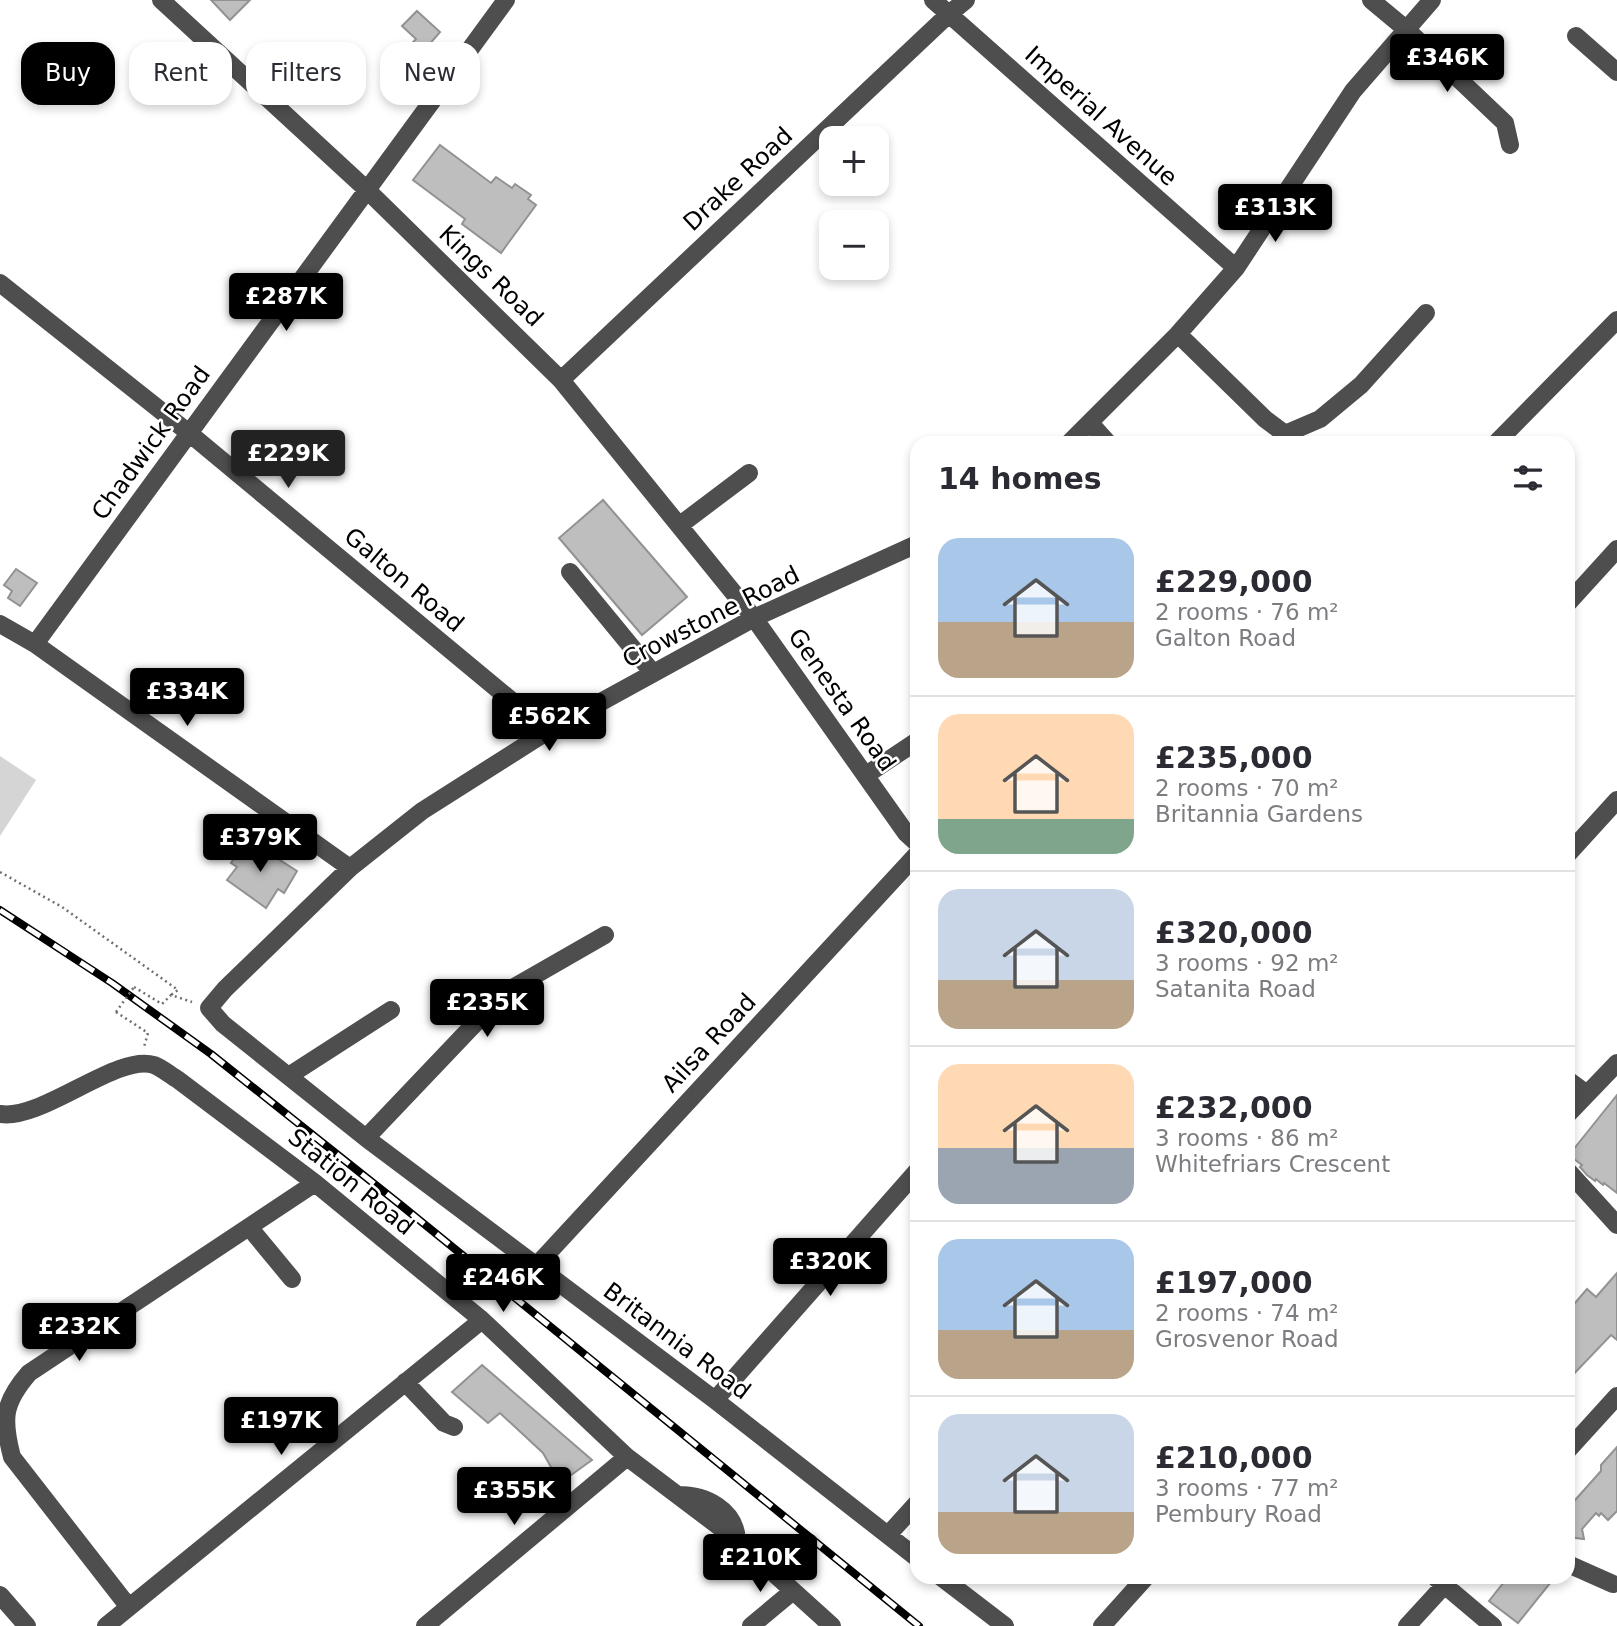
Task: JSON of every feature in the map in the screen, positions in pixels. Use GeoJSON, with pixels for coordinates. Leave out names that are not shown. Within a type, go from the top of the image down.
{"type":"FeatureCollection","features":[{"type":"Feature","properties":{"kind":"street","name":"Chadwick Road"},"geometry":{"type":"LineString","coordinates":[[36,644],[506,0]]}},
{"type":"Feature","properties":{"kind":"street","name":"Imperial Avenue"},"geometry":{"type":"LineString","coordinates":[[933,0],[1236,268]]}},
{"type":"Feature","properties":{"kind":"street","name":"Drake Road"},"geometry":{"type":"LineString","coordinates":[[561,380],[948,14],[966,0]]}},
{"type":"Feature","properties":{"kind":"street"},"geometry":{"type":"LineString","coordinates":[[1371,0],[1407,30],[1505,124],[1510,145]]}},
{"type":"Feature","properties":{"kind":"street"},"geometry":{"type":"LineString","coordinates":[[1077,436],[1178,334],[1236,268],[1353,91],[1432,0]]}},
{"type":"Feature","properties":{"kind":"street","name":"Kings Road"},"geometry":{"type":"LineString","coordinates":[[165,1],[366,189],[561,380],[754,618]]}},
{"type":"Feature","properties":{"kind":"street"},"geometry":{"type":"LineString","coordinates":[[1576,36],[1617,72]]}},
{"type":"Feature","properties":{"kind":"street","name":"Galton Road"},"geometry":{"type":"LineString","coordinates":[[0,282],[189,433],[548,731]]}},
{"type":"Feature","properties":{"kind":"street"},"geometry":{"type":"LineString","coordinates":[[1287,436],[1303,425],[1320,419],[1361,385],[1426,313]]}},
{"type":"Feature","properties":{"kind":"street"},"geometry":{"type":"LineString","coordinates":[[1503,436],[1617,320]]}},
{"type":"Feature","properties":{"kind":"street"},"geometry":{"type":"LineString","coordinates":[[1178,334],[1282,436]]}},
{"type":"Feature","properties":{"kind":"street"},"geometry":{"type":"LineString","coordinates":[[1091,424],[1102,436]]}},
{"type":"Feature","properties":{"kind":"street"},"geometry":{"type":"LineString","coordinates":[[680,526],[749,473]]}},
{"type":"Feature","properties":{"kind":"street","name":"Crowstone Road"},"geometry":{"type":"LineString","coordinates":[[209,1008],[225,989],[350,868],[422,811],[548,731],[754,618],[910,547]]}},
{"type":"Feature","properties":{"kind":"street"},"geometry":{"type":"LineString","coordinates":[[1575,595],[1617,549]]}},
{"type":"Feature","properties":{"kind":"street"},"geometry":{"type":"LineString","coordinates":[[570,572],[653,673]]}},
{"type":"Feature","properties":{"kind":"street","name":"Genesta Road"},"geometry":{"type":"LineString","coordinates":[[754,618],[910,837]]}},
{"type":"Feature","properties":{"kind":"street"},"geometry":{"type":"LineString","coordinates":[[0,624],[36,644],[350,868]]}},
{"type":"Feature","properties":{"kind":"street"},"geometry":{"type":"LineString","coordinates":[[866,775],[910,746]]}},
{"type":"Feature","properties":{"kind":"street"},"geometry":{"type":"LineString","coordinates":[[1575,846],[1617,800]]}},
{"type":"Feature","properties":{"kind":"street","name":"Ailsa Road"},"geometry":{"type":"LineString","coordinates":[[537,1265],[910,862]]}},
{"type":"Feature","properties":{"kind":"street"},"geometry":{"type":"LineString","coordinates":[[366,1138],[505,993],[604,935]]}},
{"type":"Feature","properties":{"kind":"street","name":"Britannia Road"},"geometry":{"type":"LineString","coordinates":[[209,1008],[223,1024],[366,1138],[715,1400],[910,1552]]}},
{"type":"Feature","properties":{"kind":"street"},"geometry":{"type":"LineString","coordinates":[[290,1075],[391,1010]]}},
{"type":"Feature","properties":{"kind":"street"},"geometry":{"type":"LineString","coordinates":[[1575,1107],[1617,1063]]}},
{"type":"Feature","properties":{"kind":"street","name":"Station Road"},"geometry":{"type":"LineString","coordinates":[[0,1114],[12,1116],[128,1066],[153,1065],[177,1079],[315,1183],[482,1320],[628,1457],[737,1540],[832,1626]]}},
{"type":"Feature","properties":{"kind":"street"},"geometry":{"type":"LineString","coordinates":[[1575,1085],[1587,1094]]}},
{"type":"Feature","properties":{"kind":"street"},"geometry":{"type":"LineString","coordinates":[[715,1400],[910,1179]]}},
{"type":"Feature","properties":{"kind":"street"},"geometry":{"type":"LineString","coordinates":[[1575,1179],[1617,1225]]}},
{"type":"Feature","properties":{"kind":"street"},"geometry":{"type":"LineString","coordinates":[[128,1606],[12,1458],[5,1433],[5,1415],[10,1398],[29,1373],[315,1183]]}},
{"type":"Feature","properties":{"kind":"street"},"geometry":{"type":"LineString","coordinates":[[249,1227],[292,1279]]}},
{"type":"Feature","properties":{"kind":"street"},"geometry":{"type":"LineString","coordinates":[[106,1626],[482,1320]]}},
{"type":"Feature","properties":{"kind":"street"},"geometry":{"type":"LineString","coordinates":[[405,1382],[444,1423],[454,1427]]}},
{"type":"Feature","properties":{"kind":"street"},"geometry":{"type":"LineString","coordinates":[[0,1383],[19,1385]]}},
{"type":"Feature","properties":{"kind":"street"},"geometry":{"type":"LineString","coordinates":[[1575,1442],[1617,1396]]}},
{"type":"Feature","properties":{"kind":"street"},"geometry":{"type":"LineString","coordinates":[[425,1626],[628,1457]]}},
{"type":"Feature","properties":{"kind":"street"},"geometry":{"type":"LineString","coordinates":[[888,1535],[910,1511]]}},
{"type":"Feature","properties":{"kind":"street"},"geometry":{"type":"LineString","coordinates":[[1575,1567],[1612,1584]]}},
{"type":"Feature","properties":{"kind":"street"},"geometry":{"type":"LineString","coordinates":[[950,1584],[1005,1626]]}},
{"type":"Feature","properties":{"kind":"street"},"geometry":{"type":"LineString","coordinates":[[1102,1626],[1140,1584]]}},
{"type":"Feature","properties":{"kind":"street"},"geometry":{"type":"LineString","coordinates":[[1407,1626],[1440,1584]]}},
{"type":"Feature","properties":{"kind":"street"},"geometry":{"type":"LineString","coordinates":[[1447,1584],[1493,1626]]}},
{"type":"Feature","properties":{"kind":"street"},"geometry":{"type":"LineString","coordinates":[[751,1626],[793,1591]]}},
{"type":"Feature","properties":{"kind":"street"},"geometry":{"type":"LineString","coordinates":[[0,1595],[27,1626]]}},
{"type":"Feature","properties":{"kind":"path"},"geometry":{"type":"LineString","coordinates":[[0,872],[62,907],[178,990],[162,1004],[134,987],[116,1012],[148,1032]]}},
{"type":"Feature","properties":{"kind":"path"},"geometry":{"type":"LineString","coordinates":[[171,995],[209,1008]]}},
{"type":"Feature","properties":{"kind":"shaded area"},"geometry":{"type":"Polygon","coordinates":[[[0,756],[36,780],[0,836],[0,756]]]}},
{"type":"Feature","properties":{"kind":"building"},"geometry":{"type":"Polygon","coordinates":[[[211,0],[250,0],[230,20],[211,0]]]}},
{"type":"Feature","properties":{"kind":"building"},"geometry":{"type":"Polygon","coordinates":[[[417,11],[440,32],[431,42],[413,42],[416,39],[402,26],[417,11]]]}},
{"type":"Feature","properties":{"kind":"building"},"geometry":{"type":"Polygon","coordinates":[[[440,145],[491,183],[496,177],[512,188],[515,184],[531,195],[528,199],[536,205],[501,253],[462,224],[465,219],[413,180],[440,145]]]}},
{"type":"Feature","properties":{"kind":"building"},"geometry":{"type":"Polygon","coordinates":[[[603,500],[687,597],[642,635],[559,538],[603,500]]]}},
{"type":"Feature","properties":{"kind":"building"},"geometry":{"type":"Polygon","coordinates":[[[16,569],[37,583],[20,606],[8,598],[12,591],[4,585],[16,569]]]}},
{"type":"Feature","properties":{"kind":"building"},"geometry":{"type":"Polygon","coordinates":[[[247,839],[297,871],[284,893],[278,889],[266,908],[227,880],[237,867],[231,863],[247,839]]]}},
{"type":"Feature","properties":{"kind":"building"},"geometry":{"type":"Polygon","coordinates":[[[1617,1095],[1617,1193],[1587,1175],[1580,1167],[1582,1165],[1575,1160],[1575,1148],[1617,1095]]]}},
{"type":"Feature","properties":{"kind":"building"},"geometry":{"type":"Polygon","coordinates":[[[1617,1273],[1617,1340],[1611,1335],[1575,1373],[1575,1303],[1587,1289],[1596,1297],[1617,1273]]]}},
{"type":"Feature","properties":{"kind":"building"},"geometry":{"type":"Polygon","coordinates":[[[482,1365],[592,1460],[560,1483],[543,1453],[500,1413],[488,1423],[452,1392],[482,1365]]]}},
{"type":"Feature","properties":{"kind":"building"},"geometry":{"type":"Polygon","coordinates":[[[1617,1447],[1617,1511],[1608,1520],[1601,1513],[1599,1516],[1596,1513],[1582,1529],[1584,1539],[1575,1538],[1575,1500],[1601,1471],[1601,1465],[1617,1447]]]}},
{"type":"Feature","properties":{"kind":"building"},"geometry":{"type":"Polygon","coordinates":[[[1502,1584],[1549,1584],[1518,1623],[1489,1601],[1502,1584]]]}},
{"type":"Feature","properties":{"kind":"railway"},"geometry":{"type":"LineString","coordinates":[[0,910],[112,983],[211,1054],[919,1626]]}}]}
